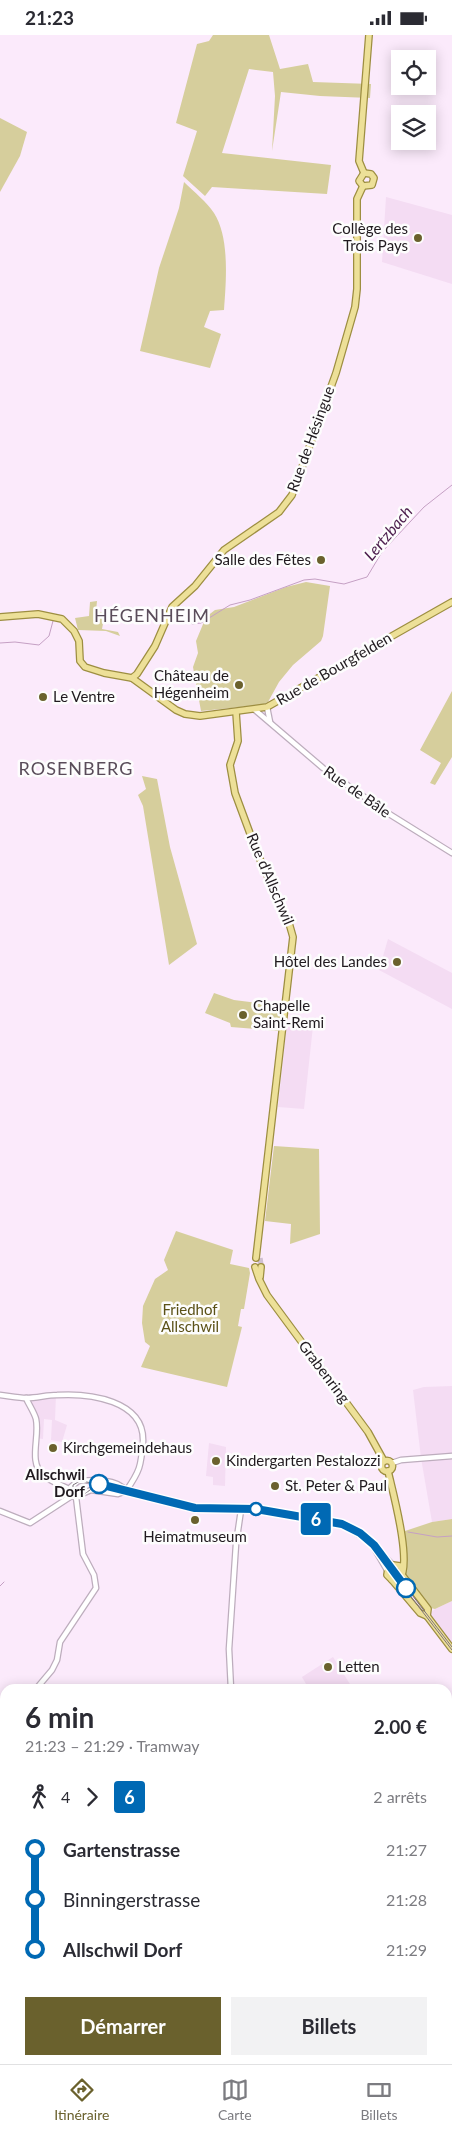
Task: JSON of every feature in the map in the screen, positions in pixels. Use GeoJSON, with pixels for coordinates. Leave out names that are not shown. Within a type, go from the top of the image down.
{"type":"FeatureCollection","features":[{"type":"Feature","properties":{"kind":"main road"},"geometry":{"type":"LineString","coordinates":[[364,173],[360,161],[369,35]]}},
{"type":"Feature","properties":{"kind":"main road"},"geometry":{"type":"LineString","coordinates":[[364,173],[369,173],[374,178],[372,185],[363,187],[359,181],[364,173]]}},
{"type":"Feature","properties":{"kind":"main road","name":"Rue de Hésingue"},"geometry":{"type":"LineString","coordinates":[[132,678],[137,674],[141,665],[158,642],[172,607],[195,586],[224,550],[279,511],[292,495],[336,373],[355,307],[357,289],[357,199],[363,187]]}},
{"type":"Feature","properties":{"kind":"main road","name":"Rue de Bourgfelden"},"geometry":{"type":"LineString","coordinates":[[132,678],[173,708],[185,714],[209,716],[255,710],[267,707],[452,602]]}},
{"type":"Feature","properties":{"kind":"main road"},"geometry":{"type":"LineString","coordinates":[[0,617],[38,614],[62,619],[74,631],[79,641],[80,661],[85,667],[97,672],[132,678]]}},
{"type":"Feature","properties":{"kind":"main road","name":"Rue d'Allschwil"},"geometry":{"type":"LineString","coordinates":[[236,712],[238,741],[230,765],[235,793],[258,855],[289,923],[293,937],[258,1256]]}},
{"type":"Feature","properties":{"kind":"main road","name":"Grabenring"},"geometry":{"type":"LineString","coordinates":[[258,1267],[261,1284],[368,1433],[384,1461]]}},
{"type":"Feature","properties":{"kind":"main road"},"geometry":{"type":"LineString","coordinates":[[384,1461],[392,1463],[392,1468],[388,1471],[382,1468],[384,1461]]}},
{"type":"Feature","properties":{"kind":"main road"},"geometry":{"type":"LineString","coordinates":[[388,1471],[396,1506],[404,1560],[399,1579],[392,1580]]}},
{"type":"Feature","properties":{"kind":"main road"},"geometry":{"type":"LineString","coordinates":[[403,1553],[387,1571],[388,1577],[420,1613],[427,1616],[452,1649]]}},
{"type":"Feature","properties":{"kind":"main road"},"geometry":{"type":"LineString","coordinates":[[394,1565],[400,1566],[402,1573],[428,1609],[427,1616]]}},
{"type":"Feature","properties":{"kind":"street"},"geometry":{"type":"LineString","coordinates":[[267,707],[270,722]]}},
{"type":"Feature","properties":{"kind":"street","name":"Rue de Bâle"},"geometry":{"type":"LineString","coordinates":[[255,710],[323,768],[386,812],[452,853]]}},
{"type":"Feature","properties":{"kind":"street"},"geometry":{"type":"LineString","coordinates":[[0,1395],[26,1398],[63,1395],[107,1399],[127,1410],[139,1421],[144,1430],[140,1468],[126,1491]]}},
{"type":"Feature","properties":{"kind":"street"},"geometry":{"type":"LineString","coordinates":[[26,1398],[36,1418],[38,1429],[36,1457],[38,1469],[49,1480],[71,1489],[74,1496],[83,1553],[94,1575],[96,1587],[60,1642],[57,1660],[52,1670],[40,1684]]}},
{"type":"Feature","properties":{"kind":"street"},"geometry":{"type":"LineString","coordinates":[[392,1463],[401,1460],[452,1456]]}},
{"type":"Feature","properties":{"kind":"street"},"geometry":{"type":"LineString","coordinates":[[71,1489],[72,1485],[78,1481],[95,1481],[124,1487],[126,1491]]}},
{"type":"Feature","properties":{"kind":"street"},"geometry":{"type":"LineString","coordinates":[[0,1511],[30,1523],[74,1496],[91,1490],[118,1494],[126,1491],[195,1509],[279,1513],[341,1525],[359,1534],[394,1565]]}},
{"type":"Feature","properties":{"kind":"street"},"geometry":{"type":"LineString","coordinates":[[231,1684],[230,1634],[236,1544],[241,1510]]}},
{"type":"Feature","properties":{"kind":"street"},"geometry":{"type":"LineString","coordinates":[[373,1546],[387,1571]]}},
{"type":"Feature","properties":{"kind":"shaded area","name":"Collège des Trois Pays"},"geometry":{"type":"Polygon","coordinates":[[[386,197],[452,215],[452,284],[382,262],[386,197]]]}},
{"type":"Feature","properties":{"kind":"shaded area"},"geometry":{"type":"Polygon","coordinates":[[[388,939],[452,973],[452,1009],[379,970],[388,939]]]}},
{"type":"Feature","properties":{"kind":"shaded area"},"geometry":{"type":"Polygon","coordinates":[[[287,1023],[313,1026],[304,1109],[278,1107],[287,1023]]]}},
{"type":"Feature","properties":{"kind":"shaded area"},"geometry":{"type":"Polygon","coordinates":[[[452,1386],[452,1519],[432,1522],[421,1458],[413,1390],[424,1387],[452,1386]]]}},
{"type":"Feature","properties":{"kind":"shaded area"},"geometry":{"type":"Polygon","coordinates":[[[56,1395],[55,1420],[67,1425],[62,1442],[51,1440],[52,1420],[44,1419],[43,1439],[37,1438],[38,1429],[26,1398],[56,1395]]]}},
{"type":"Feature","properties":{"kind":"shaded area"},"geometry":{"type":"Polygon","coordinates":[[[209,1443],[226,1447],[225,1486],[213,1485],[213,1477],[206,1476],[209,1443]]]}},
{"type":"Feature","properties":{"kind":"shaded area"},"geometry":{"type":"Polygon","coordinates":[[[452,1601],[452,1649],[427,1616],[435,1609],[452,1601]]]}},
{"type":"Feature","properties":{"kind":"shaded area","name":"Letten"},"geometry":{"type":"Polygon","coordinates":[[[333,1657],[350,1684],[306,1684],[302,1677],[333,1657]]]}},
{"type":"Feature","properties":{"kind":"green space"},"geometry":{"type":"Polygon","coordinates":[[[213,35],[269,35],[280,69],[308,64],[313,82],[371,84],[370,98],[281,92],[272,151],[275,96],[273,72],[249,69],[222,153],[331,165],[327,194],[212,187],[205,196],[183,176],[197,131],[176,123],[197,44],[209,41],[213,35]]]}},
{"type":"Feature","properties":{"kind":"green space"},"geometry":{"type":"Polygon","coordinates":[[[0,118],[27,132],[20,156],[0,192],[0,118]]]}},
{"type":"Feature","properties":{"kind":"green space"},"geometry":{"type":"Polygon","coordinates":[[[184,182],[214,213],[223,235],[225,247],[224,310],[210,311],[204,327],[221,334],[210,368],[140,351],[159,268],[179,208],[184,182]]]}},
{"type":"Feature","properties":{"kind":"green space"},"geometry":{"type":"Polygon","coordinates":[[[306,582],[330,586],[321,641],[293,665],[279,682],[268,702],[261,705],[201,711],[193,667],[198,653],[196,641],[206,617],[215,610],[234,607],[286,587],[306,582]]]}},
{"type":"Feature","properties":{"kind":"green space"},"geometry":{"type":"Polygon","coordinates":[[[97,601],[96,611],[105,613],[102,629],[118,632],[120,636],[106,631],[78,630],[75,618],[89,616],[90,602],[97,601]]]}},
{"type":"Feature","properties":{"kind":"green space"},"geometry":{"type":"Polygon","coordinates":[[[452,691],[452,757],[435,785],[430,783],[441,763],[420,750],[452,691]]]}},
{"type":"Feature","properties":{"kind":"green space"},"geometry":{"type":"Polygon","coordinates":[[[142,776],[157,779],[170,847],[197,944],[169,965],[143,806],[138,795],[146,789],[142,776]]]}},
{"type":"Feature","properties":{"kind":"green space"},"geometry":{"type":"Polygon","coordinates":[[[214,993],[234,1000],[284,1006],[280,1031],[231,1027],[230,1023],[205,1013],[214,993]]]}},
{"type":"Feature","properties":{"kind":"green space"},"geometry":{"type":"Polygon","coordinates":[[[274,1146],[319,1149],[320,1234],[290,1244],[291,1224],[265,1221],[274,1146]]]}},
{"type":"Feature","properties":{"kind":"green space","name":"Friedhof Allschwil"},"geometry":{"type":"Polygon","coordinates":[[[176,1231],[233,1250],[230,1264],[249,1268],[250,1273],[244,1309],[241,1309],[238,1326],[242,1327],[227,1387],[141,1367],[150,1346],[145,1342],[142,1323],[143,1306],[155,1279],[168,1270],[164,1260],[176,1231]]]}},
{"type":"Feature","properties":{"kind":"green space"},"geometry":{"type":"Polygon","coordinates":[[[452,1519],[452,1601],[435,1609],[426,1607],[402,1575],[402,1532],[432,1522],[452,1519]]]}},
{"type":"Feature","properties":{"kind":"waterway","name":"Lertzbach"},"geometry":{"type":"LineString","coordinates":[[171,617],[193,624],[201,623],[230,605],[250,600],[304,580],[315,579],[344,584],[367,577],[382,552],[424,507],[452,485]]}},
{"type":"Feature","properties":{"kind":"waterway"},"geometry":{"type":"LineString","coordinates":[[0,643],[15,642],[39,645],[49,636],[53,621]]}},
{"type":"Feature","properties":{"kind":"waterway"},"geometry":{"type":"LineString","coordinates":[[408,1532],[437,1537],[452,1536]]}},
{"type":"Feature","properties":{"kind":"waterway"},"geometry":{"type":"LineString","coordinates":[[0,1586],[4,1582]]}},
{"type":"Feature","properties":{"kind":"tunnel"},"geometry":{"type":"LineString","coordinates":[[260,1258],[261,1267]]}},
{"type":"Feature","properties":{"kind":"tram line"},"geometry":{"type":"LineString","coordinates":[[452,1647],[376,1548],[360,1533],[341,1524],[256,1509],[195,1508],[99,1484],[80,1481],[73,1485],[73,1493],[79,1496],[95,1487],[102,1486],[195,1509],[255,1510],[328,1523],[352,1530],[375,1550],[452,1650]]}},
{"type":"Feature","properties":{"kind":"tram line","name":"6"},"geometry":{"type":"LineString","coordinates":[[99,1484],[195,1508],[256,1509],[342,1524],[360,1533],[374,1545],[406,1588]]}},
{"type":"Feature","properties":{"kind":"place","name":"Collège des Trois Pays"},"geometry":{"type":"Point","coordinates":[418,238]}},
{"type":"Feature","properties":{"kind":"place","name":"Salle des Fêtes"},"geometry":{"type":"Point","coordinates":[321,560]}},
{"type":"Feature","properties":{"kind":"place","name":"Château de Hégenheim"},"geometry":{"type":"Point","coordinates":[239,685]}},
{"type":"Feature","properties":{"kind":"place","name":"Le Ventre"},"geometry":{"type":"Point","coordinates":[43,697]}},
{"type":"Feature","properties":{"kind":"place","name":"Hôtel des Landes"},"geometry":{"type":"Point","coordinates":[397,962]}},
{"type":"Feature","properties":{"kind":"place","name":"Chapelle Saint-Remi"},"geometry":{"type":"Point","coordinates":[243,1015]}},
{"type":"Feature","properties":{"kind":"place","name":"Kirchgemeindehaus"},"geometry":{"type":"Point","coordinates":[53,1448]}},
{"type":"Feature","properties":{"kind":"place","name":"Kindergarten Pestalozzi"},"geometry":{"type":"Point","coordinates":[216,1461]}},
{"type":"Feature","properties":{"kind":"place","name":"Allschwil Dorf"},"geometry":{"type":"Point","coordinates":[99,1484]}},
{"type":"Feature","properties":{"kind":"place","name":"St. Peter & Paul"},"geometry":{"type":"Point","coordinates":[275,1486]}},
{"type":"Feature","properties":{"kind":"place","name":"Heimatmuseum"},"geometry":{"type":"Point","coordinates":[195,1520]}},
{"type":"Feature","properties":{"kind":"place","name":"Letten"},"geometry":{"type":"Point","coordinates":[328,1667]}},
{"type":"Feature","properties":{"kind":"district","name":"HÉGENHEIM"},"geometry":{"type":"Point","coordinates":[152,616]}},
{"type":"Feature","properties":{"kind":"district","name":"ROSENBERG"},"geometry":{"type":"Point","coordinates":[76,769]}}]}
